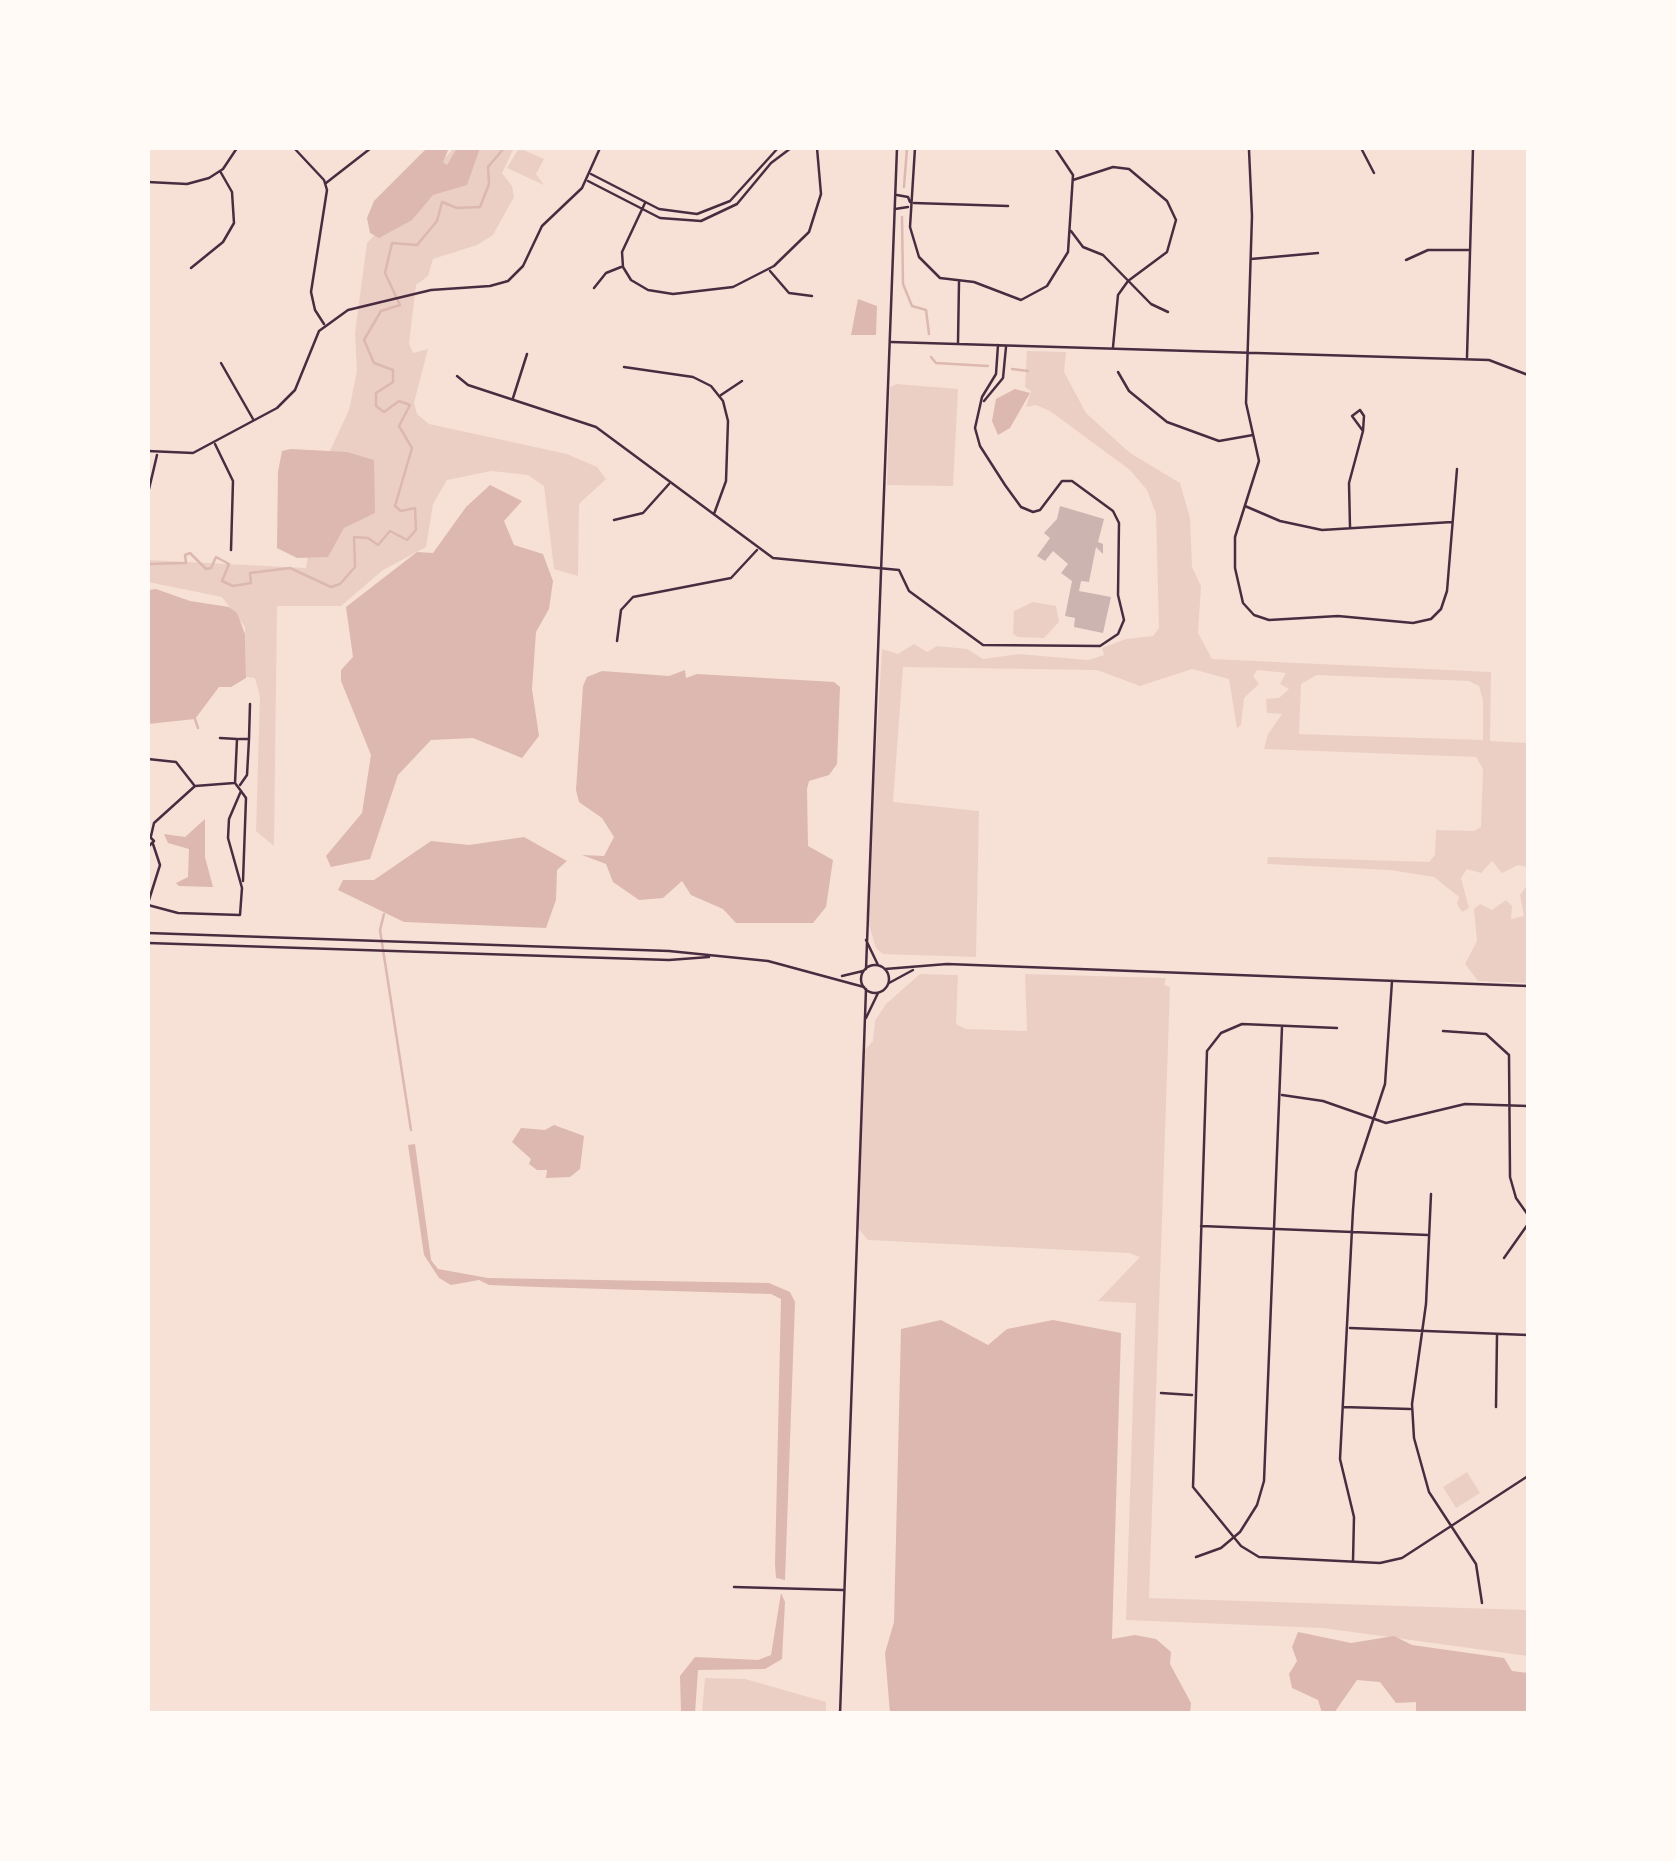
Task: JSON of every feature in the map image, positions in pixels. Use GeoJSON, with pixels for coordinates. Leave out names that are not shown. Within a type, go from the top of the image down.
{"type":"FeatureCollection","features":[{"type":"Feature","properties":{"kind":"street"},"geometry":{"type":"LineString","coordinates":[[148,182],[197,182],[220,171],[237,148]]}},
{"type":"Feature","properties":{"kind":"street"},"geometry":{"type":"LineString","coordinates":[[294,148],[326,183]]}},
{"type":"Feature","properties":{"kind":"street"},"geometry":{"type":"LineString","coordinates":[[326,325],[315,310],[312,292],[326,183],[372,148]]}},
{"type":"Feature","properties":{"kind":"street"},"geometry":{"type":"LineString","coordinates":[[148,451],[187,454],[277,408],[295,390],[314,340],[326,325],[348,310],[408,294],[508,281],[522,266],[542,226],[577,196],[600,148]]}},
{"type":"Feature","properties":{"kind":"street"},"geometry":{"type":"LineString","coordinates":[[590,173],[645,203],[675,214],[708,212],[739,193],[778,148]]}},
{"type":"Feature","properties":{"kind":"street"},"geometry":{"type":"LineString","coordinates":[[587,180],[642,209],[677,222],[716,217],[741,201],[772,163],[791,148]]}},
{"type":"Feature","properties":{"kind":"street"},"geometry":{"type":"LineString","coordinates":[[645,203],[623,248],[623,266],[642,288],[679,294],[716,292],[769,269],[796,248],[815,218],[822,184],[817,148]]}},
{"type":"Feature","properties":{"kind":"street"},"geometry":{"type":"LineString","coordinates":[[840,1714],[898,148]]}},
{"type":"Feature","properties":{"kind":"street"},"geometry":{"type":"LineString","coordinates":[[915,148],[911,233],[919,257],[940,278],[983,285],[1011,300],[1028,298],[1047,286],[1068,252],[1073,180],[1069,165],[1055,148]]}},
{"type":"Feature","properties":{"kind":"street"},"geometry":{"type":"LineString","coordinates":[[1213,148],[1266,148]]}},
{"type":"Feature","properties":{"kind":"street"},"geometry":{"type":"LineString","coordinates":[[1361,148],[1374,173]]}},
{"type":"Feature","properties":{"kind":"street"},"geometry":{"type":"LineString","coordinates":[[1467,359],[1473,148]]}},
{"type":"Feature","properties":{"kind":"street"},"geometry":{"type":"LineString","coordinates":[[1249,150],[1251,259],[1246,402],[1260,461],[1234,549],[1238,590],[1249,610],[1269,620],[1338,616],[1412,623],[1431,619],[1446,598],[1456,469]]}},
{"type":"Feature","properties":{"kind":"street"},"geometry":{"type":"LineString","coordinates":[[1073,180],[1121,166],[1137,174],[1168,202],[1176,220],[1173,242],[1161,259],[1128,281],[1116,301],[1113,349]]}},
{"type":"Feature","properties":{"kind":"street"},"geometry":{"type":"LineString","coordinates":[[192,268],[224,242],[234,223],[232,192],[220,171]]}},
{"type":"Feature","properties":{"kind":"street"},"geometry":{"type":"LineString","coordinates":[[896,195],[908,196],[911,203]]}},
{"type":"Feature","properties":{"kind":"street"},"geometry":{"type":"LineString","coordinates":[[911,203],[1008,206]]}},
{"type":"Feature","properties":{"kind":"street"},"geometry":{"type":"LineString","coordinates":[[895,209],[907,210],[911,203]]}},
{"type":"Feature","properties":{"kind":"street"},"geometry":{"type":"LineString","coordinates":[[1071,231],[1083,246],[1103,255],[1151,304],[1168,312]]}},
{"type":"Feature","properties":{"kind":"street"},"geometry":{"type":"LineString","coordinates":[[1068,252],[1083,246]]}},
{"type":"Feature","properties":{"kind":"street"},"geometry":{"type":"LineString","coordinates":[[1406,260],[1437,249],[1470,250]]}},
{"type":"Feature","properties":{"kind":"street"},"geometry":{"type":"LineString","coordinates":[[1251,259],[1318,253]]}},
{"type":"Feature","properties":{"kind":"street"},"geometry":{"type":"LineString","coordinates":[[594,288],[606,273],[623,266]]}},
{"type":"Feature","properties":{"kind":"street"},"geometry":{"type":"LineString","coordinates":[[769,269],[789,293],[812,296]]}},
{"type":"Feature","properties":{"kind":"street"},"geometry":{"type":"LineString","coordinates":[[958,344],[959,282]]}},
{"type":"Feature","properties":{"kind":"street"},"geometry":{"type":"LineString","coordinates":[[890,342],[1467,359],[1502,362],[1528,375]]}},
{"type":"Feature","properties":{"kind":"street"},"geometry":{"type":"LineString","coordinates":[[456,376],[468,385],[596,427],[758,549],[784,562],[899,570],[909,592],[982,646],[1100,646],[1122,627],[1117,517],[1066,480],[1040,510],[1021,507],[978,441],[976,420],[996,374],[998,346]]}},
{"type":"Feature","properties":{"kind":"street"},"geometry":{"type":"LineString","coordinates":[[982,402],[1003,378],[1006,346]]}},
{"type":"Feature","properties":{"kind":"street"},"geometry":{"type":"LineString","coordinates":[[512,399],[526,354]]}},
{"type":"Feature","properties":{"kind":"street"},"geometry":{"type":"LineString","coordinates":[[222,362],[254,420]]}},
{"type":"Feature","properties":{"kind":"street"},"geometry":{"type":"LineString","coordinates":[[624,367],[693,377],[720,396],[728,422],[726,482],[713,515]]}},
{"type":"Feature","properties":{"kind":"street"},"geometry":{"type":"LineString","coordinates":[[1118,372],[1129,391],[1167,422],[1220,441],[1254,435]]}},
{"type":"Feature","properties":{"kind":"street"},"geometry":{"type":"LineString","coordinates":[[720,396],[742,381]]}},
{"type":"Feature","properties":{"kind":"street"},"geometry":{"type":"LineString","coordinates":[[1350,528],[1349,483],[1363,431]]}},
{"type":"Feature","properties":{"kind":"street"},"geometry":{"type":"LineString","coordinates":[[214,443],[233,481],[231,550]]}},
{"type":"Feature","properties":{"kind":"street"},"geometry":{"type":"LineString","coordinates":[[149,489],[158,454]]}},
{"type":"Feature","properties":{"kind":"street"},"geometry":{"type":"LineString","coordinates":[[614,520],[643,513],[670,482]]}},
{"type":"Feature","properties":{"kind":"street"},"geometry":{"type":"LineString","coordinates":[[1244,506],[1304,528],[1454,522]]}},
{"type":"Feature","properties":{"kind":"street"},"geometry":{"type":"LineString","coordinates":[[618,641],[621,610],[633,597],[731,578],[758,549]]}},
{"type":"Feature","properties":{"kind":"street"},"geometry":{"type":"LineString","coordinates":[[238,787],[247,775],[250,704]]}},
{"type":"Feature","properties":{"kind":"street"},"geometry":{"type":"LineString","coordinates":[[220,738],[249,739]]}},
{"type":"Feature","properties":{"kind":"street"},"geometry":{"type":"LineString","coordinates":[[237,739],[238,787],[228,838],[242,888]]}},
{"type":"Feature","properties":{"kind":"street"},"geometry":{"type":"LineString","coordinates":[[148,759],[176,762],[195,786]]}},
{"type":"Feature","properties":{"kind":"street"},"geometry":{"type":"LineString","coordinates":[[195,786],[238,787],[246,798],[240,915],[178,913],[148,904],[160,865],[149,836],[154,823],[195,786]]}},
{"type":"Feature","properties":{"kind":"street"},"geometry":{"type":"LineString","coordinates":[[148,817],[154,823]]}},
{"type":"Feature","properties":{"kind":"street"},"geometry":{"type":"LineString","coordinates":[[148,847],[153,844]]}},
{"type":"Feature","properties":{"kind":"street"},"geometry":{"type":"LineString","coordinates":[[148,932],[670,951],[768,960],[880,992]]}},
{"type":"Feature","properties":{"kind":"street"},"geometry":{"type":"LineString","coordinates":[[866,939],[888,984]]}},
{"type":"Feature","properties":{"kind":"street"},"geometry":{"type":"LineString","coordinates":[[148,943],[669,960],[710,957]]}},
{"type":"Feature","properties":{"kind":"street"},"geometry":{"type":"LineString","coordinates":[[838,978],[882,968],[961,965],[1528,986]]}},
{"type":"Feature","properties":{"kind":"street"},"geometry":{"type":"LineString","coordinates":[[864,1024],[880,992],[914,969]]}},
{"type":"Feature","properties":{"kind":"street"},"geometry":{"type":"LineString","coordinates":[[1353,1562],[1354,1517],[1340,1459],[1356,1172],[1387,1067],[1392,981]]}},
{"type":"Feature","properties":{"kind":"street"},"geometry":{"type":"LineString","coordinates":[[1196,1557],[1234,1538],[1251,1517],[1264,1481],[1282,1025]]}},
{"type":"Feature","properties":{"kind":"street"},"geometry":{"type":"LineString","coordinates":[[1337,1028],[1235,1026],[1220,1033],[1207,1051],[1193,1487],[1234,1538],[1247,1551],[1264,1559],[1353,1562],[1396,1560],[1452,1528],[1528,1476]]}},
{"type":"Feature","properties":{"kind":"street"},"geometry":{"type":"LineString","coordinates":[[1443,1031],[1486,1034],[1505,1048],[1512,1064],[1510,1178],[1516,1198],[1528,1214]]}},
{"type":"Feature","properties":{"kind":"street"},"geometry":{"type":"LineString","coordinates":[[1280,1095],[1323,1101],[1373,1120],[1402,1121],[1465,1104],[1528,1106]]}},
{"type":"Feature","properties":{"kind":"street"},"geometry":{"type":"LineString","coordinates":[[1432,1194],[1423,1331],[1412,1410],[1422,1474],[1476,1564],[1482,1603]]}},
{"type":"Feature","properties":{"kind":"street"},"geometry":{"type":"LineString","coordinates":[[1504,1258],[1528,1224]]}},
{"type":"Feature","properties":{"kind":"street"},"geometry":{"type":"LineString","coordinates":[[1199,1226],[1428,1235]]}},
{"type":"Feature","properties":{"kind":"street"},"geometry":{"type":"LineString","coordinates":[[1347,1328],[1528,1334]]}},
{"type":"Feature","properties":{"kind":"street"},"geometry":{"type":"LineString","coordinates":[[1496,1407],[1497,1333]]}},
{"type":"Feature","properties":{"kind":"street"},"geometry":{"type":"LineString","coordinates":[[1161,1394],[1193,1395]]}},
{"type":"Feature","properties":{"kind":"street"},"geometry":{"type":"LineString","coordinates":[[1342,1407],[1412,1410]]}},
{"type":"Feature","properties":{"kind":"street"},"geometry":{"type":"LineString","coordinates":[[734,1587],[843,1590]]}},
{"type":"Feature","properties":{"kind":"shaded area"},"geometry":{"type":"Polygon","coordinates":[[[427,148],[449,148],[443,162],[447,165],[457,148],[480,148],[467,185],[433,195],[412,220],[379,238],[370,233],[367,218],[374,201],[427,148]]]}},
{"type":"Feature","properties":{"kind":"shaded area"},"geometry":{"type":"Polygon","coordinates":[[[454,148],[514,148],[502,173],[512,186],[514,197],[493,235],[477,245],[433,259],[428,276],[416,285],[409,343],[413,353],[428,349],[414,403],[417,414],[429,424],[567,454],[597,467],[606,479],[579,504],[578,576],[554,569],[544,486],[528,475],[491,471],[447,480],[433,504],[426,547],[383,570],[341,606],[277,606],[274,846],[256,831],[260,696],[255,678],[246,677],[245,627],[222,597],[148,582],[148,560],[306,568],[323,466],[349,410],[357,371],[355,333],[367,243],[454,148]]]}},
{"type":"Feature","properties":{"kind":"shaded area"},"geometry":{"type":"Polygon","coordinates":[[[519,148],[544,159],[536,174],[544,185],[507,168],[519,148]]]}},
{"type":"Feature","properties":{"kind":"shaded area"},"geometry":{"type":"Polygon","coordinates":[[[858,299],[877,306],[876,335],[851,335],[858,299]]]}},
{"type":"Feature","properties":{"kind":"shaded area"},"geometry":{"type":"Polygon","coordinates":[[[1027,351],[1066,352],[1064,372],[1086,413],[1130,453],[1180,483],[1190,518],[1192,567],[1201,586],[1198,633],[1212,659],[1491,672],[1490,741],[1528,743],[1528,867],[1518,865],[1502,873],[1492,861],[1481,873],[1467,869],[1461,878],[1469,908],[1462,912],[1457,904],[1459,897],[1434,877],[1390,870],[1267,864],[1268,857],[1429,862],[1435,855],[1436,830],[1474,831],[1481,827],[1483,769],[1476,757],[1264,749],[1268,734],[1282,714],[1267,713],[1266,699],[1279,698],[1289,689],[1280,684],[1286,673],[1257,670],[1253,676],[1259,684],[1244,698],[1241,725],[1237,728],[1229,679],[1192,669],[1140,686],[1097,670],[903,667],[893,802],[979,811],[976,957],[883,954],[876,948],[866,915],[882,649],[898,654],[914,644],[927,652],[937,646],[967,649],[983,659],[1019,654],[1088,660],[1104,655],[1102,648],[1126,639],[1153,636],[1159,628],[1156,514],[1147,490],[1130,470],[1050,411],[1036,405],[1026,407],[1031,391],[1025,387],[1027,351]],[[1317,675],[1301,684],[1299,734],[1483,740],[1483,700],[1479,686],[1469,681],[1317,675]]]}},
{"type":"Feature","properties":{"kind":"shaded area"},"geometry":{"type":"Polygon","coordinates":[[[896,384],[958,389],[953,486],[887,485],[890,387],[896,384]]]}},
{"type":"Feature","properties":{"kind":"shaded area"},"geometry":{"type":"Polygon","coordinates":[[[1015,389],[1030,393],[1010,428],[998,435],[992,421],[996,399],[1015,389]]]}},
{"type":"Feature","properties":{"kind":"shaded area"},"geometry":{"type":"Polygon","coordinates":[[[282,451],[347,452],[374,460],[375,513],[344,528],[328,557],[297,558],[277,548],[278,472],[282,451]]]}},
{"type":"Feature","properties":{"kind":"shaded area"},"geometry":{"type":"Polygon","coordinates":[[[490,485],[522,501],[504,521],[514,545],[543,554],[553,581],[549,609],[536,632],[532,689],[539,736],[522,758],[473,738],[431,740],[398,775],[370,859],[331,867],[326,856],[362,813],[371,755],[341,681],[341,670],[353,657],[346,607],[417,552],[433,553],[466,507],[490,485]]]}},
{"type":"Feature","properties":{"kind":"shaded area"},"geometry":{"type":"Polygon","coordinates":[[[148,590],[190,601],[229,607],[237,613],[245,634],[246,678],[231,687],[219,687],[195,719],[148,724],[148,590]]]}},
{"type":"Feature","properties":{"kind":"shaded area"},"geometry":{"type":"Polygon","coordinates":[[[1033,602],[1056,606],[1059,622],[1044,638],[1018,637],[1013,634],[1014,611],[1033,602]]]}},
{"type":"Feature","properties":{"kind":"shaded area"},"geometry":{"type":"Polygon","coordinates":[[[685,670],[686,678],[697,674],[834,682],[840,687],[837,764],[829,775],[809,781],[807,789],[808,846],[833,860],[826,907],[813,923],[736,923],[723,909],[691,895],[682,881],[663,898],[639,900],[613,882],[606,864],[582,855],[604,856],[614,837],[602,818],[579,802],[576,790],[583,686],[587,677],[602,671],[669,676],[685,670]]]}},
{"type":"Feature","properties":{"kind":"shaded area"},"geometry":{"type":"Polygon","coordinates":[[[205,819],[205,857],[213,887],[179,886],[176,883],[188,877],[189,849],[168,843],[164,834],[185,837],[205,819]]]}},
{"type":"Feature","properties":{"kind":"shaded area"},"geometry":{"type":"Polygon","coordinates":[[[524,837],[567,861],[557,870],[556,900],[546,928],[404,922],[338,890],[343,880],[374,880],[431,841],[469,845],[524,837]]]}},
{"type":"Feature","properties":{"kind":"shaded area"},"geometry":{"type":"Polygon","coordinates":[[[1528,884],[1528,983],[1478,981],[1465,964],[1477,941],[1474,909],[1480,904],[1492,910],[1506,900],[1512,906],[1511,919],[1524,916],[1520,895],[1528,884]]]}},
{"type":"Feature","properties":{"kind":"shaded area"},"geometry":{"type":"Polygon","coordinates":[[[920,974],[958,975],[956,1024],[966,1029],[1027,1031],[1025,974],[1166,978],[1164,985],[1170,987],[1149,1598],[1528,1610],[1528,1656],[1323,1628],[1126,1620],[1136,1303],[1098,1301],[1140,1257],[1129,1253],[868,1240],[856,1226],[862,1053],[873,1041],[875,1021],[886,1004],[920,974]]]}},
{"type":"Feature","properties":{"kind":"shaded area"},"geometry":{"type":"Polygon","coordinates":[[[554,1125],[584,1136],[580,1169],[570,1177],[546,1178],[547,1170],[537,1170],[529,1164],[531,1159],[512,1142],[521,1128],[545,1130],[554,1125]]]}},
{"type":"Feature","properties":{"kind":"shaded area"},"geometry":{"type":"Polygon","coordinates":[[[415,1144],[431,1260],[438,1269],[488,1278],[769,1283],[790,1292],[795,1302],[785,1580],[776,1578],[775,1564],[781,1299],[771,1294],[489,1285],[479,1280],[451,1285],[439,1278],[424,1255],[408,1145],[415,1144]]]}},
{"type":"Feature","properties":{"kind":"shaded area"},"geometry":{"type":"Polygon","coordinates":[[[941,1320],[988,1345],[1007,1329],[1053,1320],[1121,1333],[1112,1639],[1135,1635],[1156,1639],[1171,1652],[1170,1664],[1191,1703],[1190,1713],[890,1713],[885,1653],[894,1622],[901,1329],[941,1320]]]}},
{"type":"Feature","properties":{"kind":"shaded area"},"geometry":{"type":"Polygon","coordinates":[[[1467,1472],[1480,1493],[1456,1508],[1443,1487],[1467,1472]]]}},
{"type":"Feature","properties":{"kind":"shaded area"},"geometry":{"type":"Polygon","coordinates":[[[781,1593],[785,1602],[782,1659],[765,1669],[698,1670],[695,1713],[681,1713],[680,1676],[695,1657],[758,1660],[771,1655],[781,1593]]]}},
{"type":"Feature","properties":{"kind":"shaded area"},"geometry":{"type":"Polygon","coordinates":[[[1298,1632],[1351,1643],[1394,1636],[1412,1645],[1504,1658],[1512,1671],[1528,1673],[1528,1713],[1416,1713],[1416,1702],[1396,1703],[1380,1682],[1357,1680],[1334,1713],[1322,1713],[1318,1700],[1292,1688],[1289,1674],[1297,1661],[1292,1647],[1298,1632]]]}},
{"type":"Feature","properties":{"kind":"shaded area"},"geometry":{"type":"Polygon","coordinates":[[[705,1678],[745,1679],[826,1702],[826,1713],[702,1713],[705,1678]]]}},
{"type":"Feature","properties":{"kind":"building"},"geometry":{"type":"Polygon","coordinates":[[[1060,506],[1104,519],[1098,542],[1103,544],[1103,554],[1096,547],[1089,582],[1081,581],[1079,591],[1111,597],[1103,633],[1074,627],[1075,618],[1065,616],[1072,581],[1061,573],[1068,564],[1053,551],[1045,561],[1037,556],[1050,538],[1044,533],[1057,519],[1060,506]]]}},
{"type":"Feature","properties":{"kind":"waterway"},"geometry":{"type":"LineString","coordinates":[[148,564],[186,563],[185,555],[190,553],[206,569],[211,568],[216,557],[229,564],[222,581],[233,586],[251,583],[250,573],[290,568],[331,587],[340,584],[355,567],[354,537],[368,538],[378,545],[390,531],[407,540],[416,530],[415,508],[401,511],[395,506],[412,448],[399,426],[410,405],[399,401],[384,412],[376,406],[376,393],[393,382],[393,370],[374,363],[364,340],[381,311],[400,305],[385,273],[392,243],[417,245],[437,221],[442,202],[457,208],[480,207],[489,184],[488,167],[504,148]]}},
{"type":"Feature","properties":{"kind":"waterway"},"geometry":{"type":"LineString","coordinates":[[904,187],[907,148]]}},
{"type":"Feature","properties":{"kind":"waterway"},"geometry":{"type":"LineString","coordinates":[[902,217],[903,284],[912,306],[926,310],[929,334]]}},
{"type":"Feature","properties":{"kind":"waterway"},"geometry":{"type":"LineString","coordinates":[[931,357],[936,363],[988,366]]}},
{"type":"Feature","properties":{"kind":"waterway"},"geometry":{"type":"LineString","coordinates":[[1012,369],[1028,371]]}},
{"type":"Feature","properties":{"kind":"waterway"},"geometry":{"type":"LineString","coordinates":[[195,719],[198,728]]}},
{"type":"Feature","properties":{"kind":"waterway"},"geometry":{"type":"LineString","coordinates":[[384,914],[380,930],[411,1130]]}}]}
